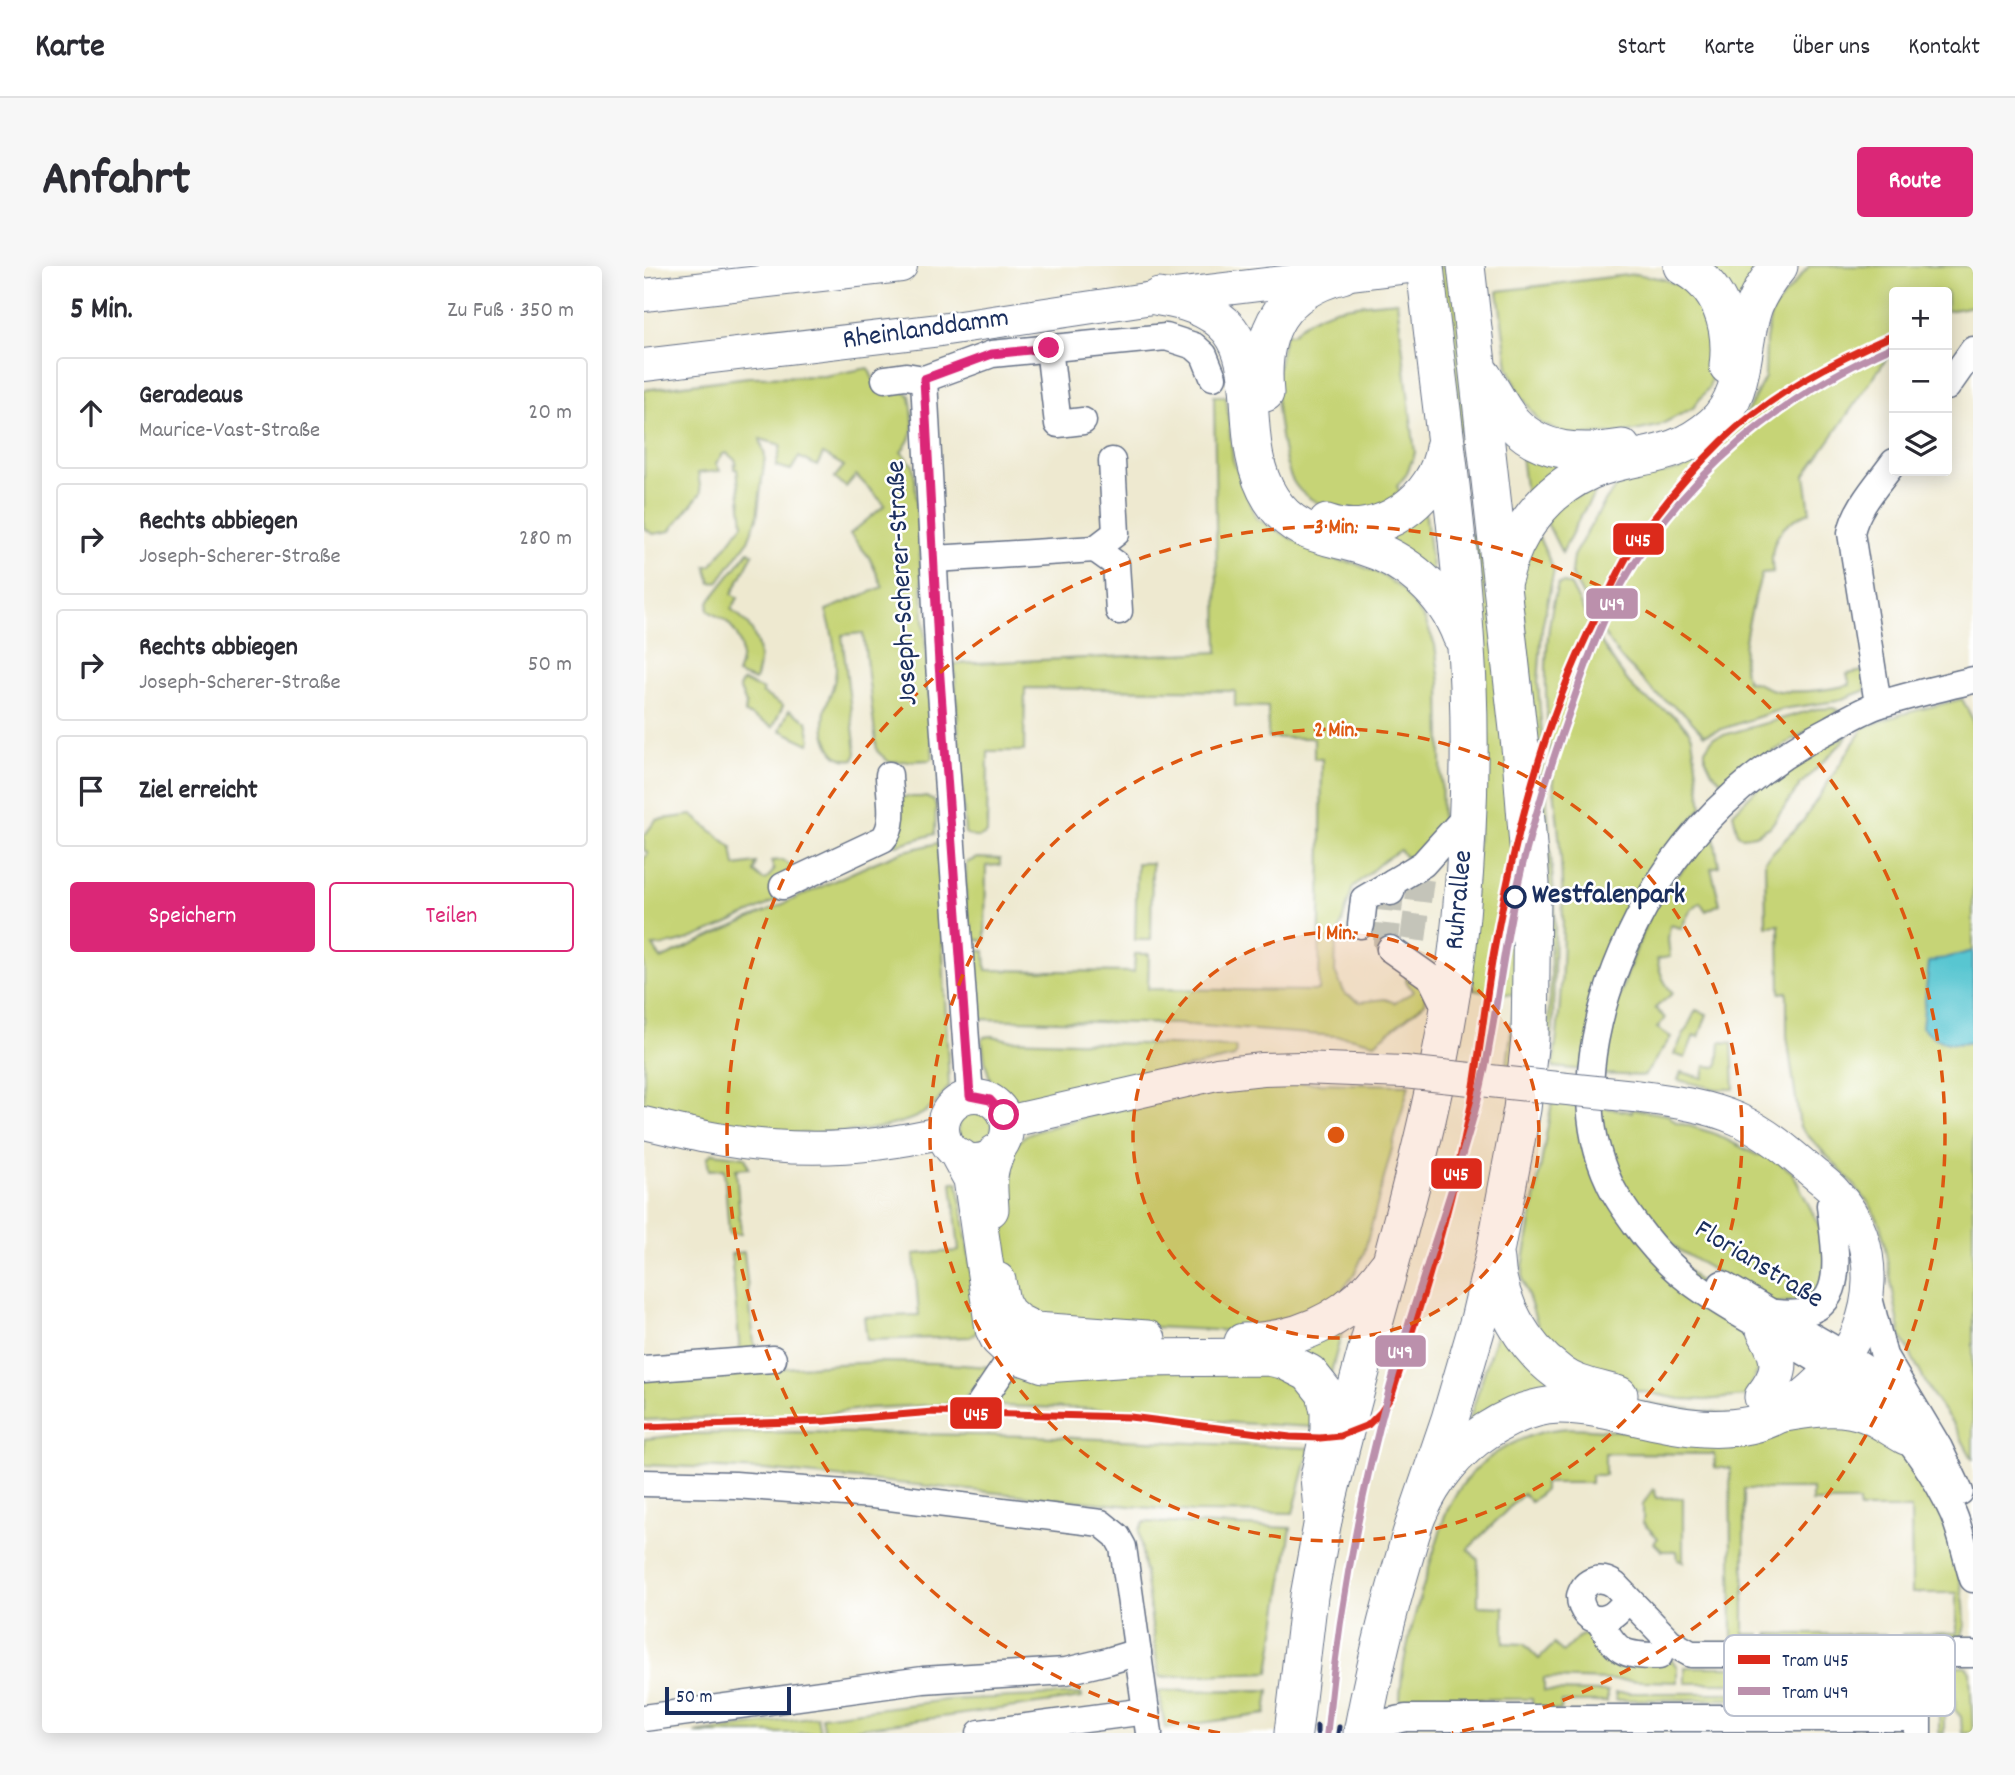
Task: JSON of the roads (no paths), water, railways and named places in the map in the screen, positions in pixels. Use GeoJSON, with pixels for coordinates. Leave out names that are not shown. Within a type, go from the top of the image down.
{"type":"FeatureCollection","features":[{"type":"Feature","properties":{"kind":"highway","name":"Ruhrallee"},"geometry":{"type":"LineString","coordinates":[[1323,1520],[1422,1142],[1448,1013],[1461,917],[1456,827],[1468,707],[1466,651],[1461,584],[1425,266]]}},
{"type":"Feature","properties":{"kind":"highway"},"geometry":{"type":"LineString","coordinates":[[1364,1733],[1392,1600],[1454,1407],[1496,1252],[1522,1110],[1530,1039],[1532,897],[1521,756],[1466,266]]}},
{"type":"Feature","properties":{"kind":"highway"},"geometry":{"type":"LineString","coordinates":[[1477,363],[1512,422],[1535,440],[1553,448],[1600,452],[1636,447],[1681,433],[1709,408],[1721,389],[1730,345],[1720,304],[1704,282],[1682,266]]}},
{"type":"Feature","properties":{"kind":"highway"},"geometry":{"type":"LineString","coordinates":[[1502,588],[1514,549],[1531,517],[1568,483],[1591,471],[1677,449],[1695,440],[1716,423],[1739,382],[1755,305],[1766,282],[1779,266]]}},
{"type":"Feature","properties":{"kind":"highway"},"geometry":{"type":"LineString","coordinates":[[1342,275],[1310,286],[1291,300],[1279,314],[1266,341],[1263,376],[1272,463],[1278,481],[1287,495],[1299,508],[1333,525],[1377,525],[1408,508],[1434,480],[1443,454],[1445,435]]}},
{"type":"Feature","properties":{"kind":"highway"},"geometry":{"type":"LineString","coordinates":[[1159,297],[1201,307],[1220,320],[1238,345],[1247,375],[1258,467],[1263,484],[1279,511],[1312,534],[1362,546],[1387,555],[1405,566],[1446,606],[1466,651]]}},
{"type":"Feature","properties":{"kind":"highway"},"geometry":{"type":"LineString","coordinates":[[1001,1138],[990,1165],[988,1178],[997,1285],[1007,1313],[1017,1322],[1035,1331],[1207,1343],[1272,1342],[1297,1335],[1334,1318],[1373,1284],[1392,1260]]}},
{"type":"Feature","properties":{"kind":"highway"},"geometry":{"type":"LineString","coordinates":[[951,1144],[972,1179],[994,1329],[1004,1346],[1028,1360],[1044,1364],[1132,1358],[1268,1357],[1299,1366],[1319,1383],[1325,1393],[1329,1431],[1319,1477],[1323,1520],[1309,1596],[1293,1733]]}},
{"type":"Feature","properties":{"kind":"highway"},"geometry":{"type":"LineString","coordinates":[[1496,1252],[1498,1282],[1516,1324],[1534,1349],[1559,1373],[1584,1386],[1681,1407],[1850,1409],[1916,1431]]}},
{"type":"Feature","properties":{"kind":"highway"},"geometry":{"type":"LineString","coordinates":[[1770,1322],[1779,1366],[1771,1406]]}},
{"type":"Feature","properties":{"kind":"highway"},"geometry":{"type":"LineString","coordinates":[[1418,1513],[1442,1473],[1475,1438],[1500,1422],[1536,1409],[1558,1405],[1584,1407],[1698,1428],[1749,1425],[1771,1406],[1791,1383],[1831,1358]]}},
{"type":"Feature","properties":{"kind":"main road"},"geometry":{"type":"LineString","coordinates":[[644,295],[901,266]]}},
{"type":"Feature","properties":{"kind":"main road","name":"Rheinlanddamm"},"geometry":{"type":"LineString","coordinates":[[644,365],[940,330],[1159,297],[1416,266]]}},
{"type":"Feature","properties":{"kind":"main road"},"geometry":{"type":"LineString","coordinates":[[1001,1138],[996,1104],[982,1097],[970,1096],[951,1107],[943,1122],[951,1144],[973,1160],[981,1160],[1001,1138],[1217,1074],[1263,1069],[1404,1072],[1677,1102],[1735,1118],[1754,1127],[1781,1145],[1836,1192],[1853,1218],[1864,1244],[1869,1270],[1869,1298],[1863,1323],[1831,1358]]}},
{"type":"Feature","properties":{"kind":"main road"},"geometry":{"type":"LineString","coordinates":[[644,1123],[727,1141],[773,1147],[951,1144]]}},
{"type":"Feature","properties":{"kind":"main road"},"geometry":{"type":"LineString","coordinates":[[1811,1172],[1843,1236],[1849,1265],[1849,1293],[1831,1358]]}},
{"type":"Feature","properties":{"kind":"street"},"geometry":{"type":"LineString","coordinates":[[884,379],[906,376],[924,379],[992,354],[1166,337],[1194,346],[1204,355],[1213,377]]}},
{"type":"Feature","properties":{"kind":"street"},"geometry":{"type":"LineString","coordinates":[[1049,348],[1058,424],[1083,421]]}},
{"type":"Feature","properties":{"kind":"street","name":"Joseph-Scherer-Straße"},"geometry":{"type":"LineString","coordinates":[[924,379],[939,664],[970,1096]]}},
{"type":"Feature","properties":{"kind":"street"},"geometry":{"type":"LineString","coordinates":[[935,559],[1095,549],[1116,533],[1112,461]]}},
{"type":"Feature","properties":{"kind":"street"},"geometry":{"type":"LineString","coordinates":[[1878,704],[1851,533],[1861,509],[1889,469]]}},
{"type":"Feature","properties":{"kind":"street"},"geometry":{"type":"LineString","coordinates":[[1095,549],[1116,564],[1119,611]]}},
{"type":"Feature","properties":{"kind":"street","name":"Florianstraße"},"geometry":{"type":"LineString","coordinates":[[1916,1431],[1884,1412],[1831,1358],[1770,1322],[1700,1290],[1660,1256],[1614,1191],[1599,1154],[1591,1111],[1592,1070],[1602,1007],[1630,933],[1654,890],[1708,817],[1751,779],[1800,745],[1878,704],[1973,680]]}},
{"type":"Feature","properties":{"kind":"street"},"geometry":{"type":"LineString","coordinates":[[783,886],[883,839],[890,830],[891,823],[889,775]]}},
{"type":"Feature","properties":{"kind":"street"},"geometry":{"type":"LineString","coordinates":[[1361,925],[1364,899],[1422,872],[1456,827]]}},
{"type":"Feature","properties":{"kind":"street"},"geometry":{"type":"LineString","coordinates":[[1412,958],[1448,1013]]}},
{"type":"Feature","properties":{"kind":"street"},"geometry":{"type":"LineString","coordinates":[[1770,1322],[1809,1312],[1823,1303],[1833,1291],[1836,1274],[1829,1205]]}},
{"type":"Feature","properties":{"kind":"street"},"geometry":{"type":"LineString","coordinates":[[1869,1298],[1884,1356],[1932,1472],[1954,1515],[1973,1579]]}},
{"type":"Feature","properties":{"kind":"street"},"geometry":{"type":"LineString","coordinates":[[644,1369],[773,1359]]}},
{"type":"Feature","properties":{"kind":"street"},"geometry":{"type":"LineString","coordinates":[[977,1408],[1004,1367]]}},
{"type":"Feature","properties":{"kind":"street"},"geometry":{"type":"LineString","coordinates":[[1916,1431],[1939,1448],[1964,1499],[1973,1572]]}},
{"type":"Feature","properties":{"kind":"street"},"geometry":{"type":"LineString","coordinates":[[644,1483],[735,1485],[873,1495],[1101,1523],[1117,1536],[1123,1547],[1147,1722],[980,1733]]}},
{"type":"Feature","properties":{"kind":"street"},"geometry":{"type":"LineString","coordinates":[[1628,1599],[1614,1614],[1598,1619],[1589,1616],[1580,1603],[1582,1590],[1587,1584],[1593,1580],[1608,1580],[1628,1599],[1670,1642],[1691,1654],[1724,1654]]}},
{"type":"Feature","properties":{"kind":"street"},"geometry":{"type":"LineString","coordinates":[[1598,1619],[1610,1640],[1625,1654],[1659,1656]]}},
{"type":"Feature","properties":{"kind":"street"},"geometry":{"type":"LineString","coordinates":[[644,1718],[923,1680],[1066,1671],[1138,1652]]}},
{"type":"Feature","properties":{"kind":"street"},"geometry":{"type":"LineString","coordinates":[[1955,1654],[1973,1654]]}},
{"type":"Feature","properties":{"kind":"street"},"geometry":{"type":"LineString","coordinates":[[1364,1733],[1378,1724],[1406,1718],[1592,1726],[1918,1718],[1918,1733]]}},
{"type":"Feature","properties":{"kind":"water"},"geometry":{"type":"Polygon","coordinates":[[[1973,951],[1973,1042],[1945,1042],[1922,1027],[1929,962],[1973,951]]]}},
{"type":"Feature","properties":{"kind":"tunnel"},"geometry":{"type":"LineString","coordinates":[[1413,940],[1421,879]]}},
{"type":"Feature","properties":{"kind":"tunnel"},"geometry":{"type":"LineString","coordinates":[[1390,949],[1386,942],[1391,892]]}},
{"type":"Feature","properties":{"kind":"railway"},"geometry":{"type":"LineString","coordinates":[[1317,1726],[1317,1733]]}},
{"type":"Feature","properties":{"kind":"railway"},"geometry":{"type":"LineString","coordinates":[[1338,1733],[1339,1727]]}},
{"type":"Feature","properties":{"kind":"tram line","name":"U45"},"geometry":{"type":"LineString","coordinates":[[644,1427],[825,1421],[933,1412],[1130,1417],[1290,1437],[1320,1438],[1340,1436],[1368,1425],[1392,1395],[1436,1254],[1470,1110],[1491,965],[1525,809],[1552,720],[1587,635],[1634,545],[1676,491],[1722,441],[1761,408],[1803,380],[1889,337]]}},
{"type":"Feature","properties":{"kind":"tram line","name":"U49"},"geometry":{"type":"LineString","coordinates":[[1327,1733],[1351,1558],[1379,1430],[1480,1091],[1514,902],[1544,789],[1584,669],[1613,601],[1646,545],[1674,508],[1705,474],[1775,414],[1813,389],[1889,348]]}},
{"type":"Feature","properties":{"kind":"place","name":"Westfalenpark"},"geometry":{"type":"Point","coordinates":[1515,897]}}]}
